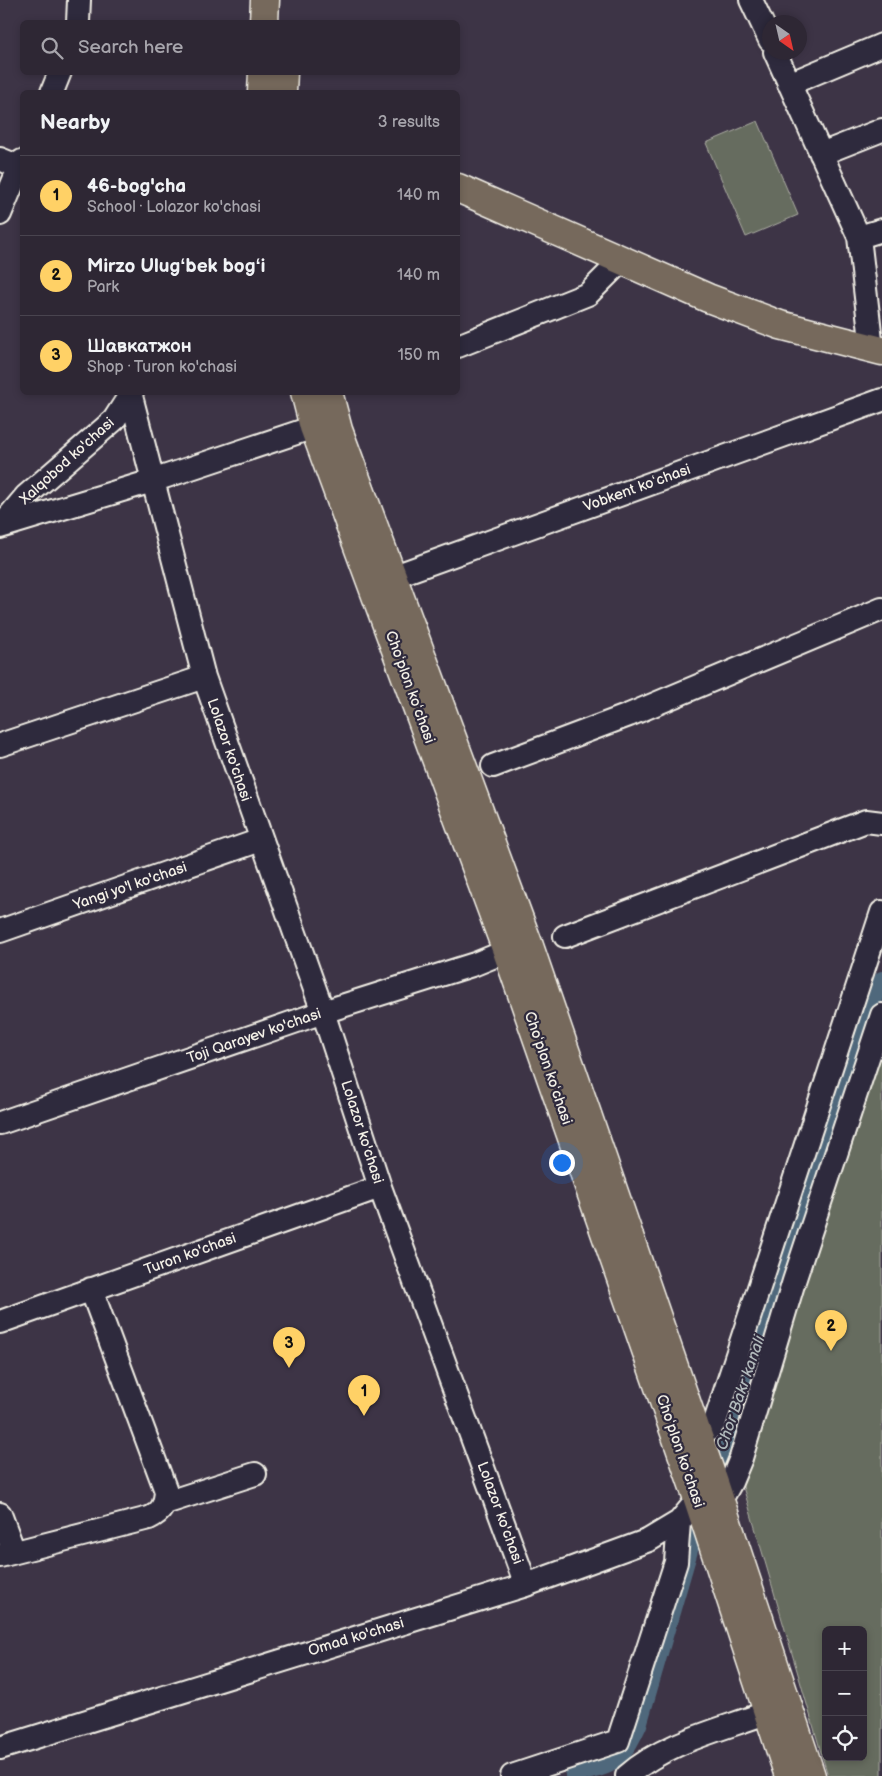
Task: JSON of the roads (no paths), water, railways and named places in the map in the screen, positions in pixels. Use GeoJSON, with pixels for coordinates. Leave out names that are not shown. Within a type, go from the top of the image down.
{"type":"FeatureCollection","features":[{"type":"Feature","properties":{"kind":"main road"},"geometry":{"type":"LineString","coordinates":[[264,20],[265,0]]}},
{"type":"Feature","properties":{"kind":"main road"},"geometry":{"type":"LineString","coordinates":[[283,20],[284,0]]}},
{"type":"Feature","properties":{"kind":"main road"},"geometry":{"type":"LineString","coordinates":[[262,90],[263,75]]}},
{"type":"Feature","properties":{"kind":"main road"},"geometry":{"type":"LineString","coordinates":[[282,90],[283,75]]}},
{"type":"Feature","properties":{"kind":"main road"},"geometry":{"type":"LineString","coordinates":[[460,189],[708,298],[780,325],[877,350]]}},
{"type":"Feature","properties":{"kind":"main road","name":"Choʻplon koʻchasi"},"geometry":{"type":"LineString","coordinates":[[306,395],[314,427],[507,951],[702,1502],[811,1776]]}},
{"type":"Feature","properties":{"kind":"main road","name":"Choʻplon koʻchasi"},"geometry":{"type":"LineString","coordinates":[[329,395],[338,430],[529,946],[701,1446],[702,1502],[712,1545],[790,1776]]}},
{"type":"Feature","properties":{"kind":"street"},"geometry":{"type":"LineString","coordinates":[[78,20],[79,0]]}},
{"type":"Feature","properties":{"kind":"street"},"geometry":{"type":"LineString","coordinates":[[751,0],[762,23]]}},
{"type":"Feature","properties":{"kind":"street"},"geometry":{"type":"LineString","coordinates":[[789,84],[882,45]]}},
{"type":"Feature","properties":{"kind":"street"},"geometry":{"type":"LineString","coordinates":[[778,60],[859,237],[877,350]]}},
{"type":"Feature","properties":{"kind":"street"},"geometry":{"type":"LineString","coordinates":[[53,90],[59,75]]}},
{"type":"Feature","properties":{"kind":"street"},"geometry":{"type":"LineString","coordinates":[[821,154],[882,130]]}},
{"type":"Feature","properties":{"kind":"street"},"geometry":{"type":"LineString","coordinates":[[0,214],[16,164]]}},
{"type":"Feature","properties":{"kind":"street"},"geometry":{"type":"LineString","coordinates":[[859,237],[882,230]]}},
{"type":"Feature","properties":{"kind":"street"},"geometry":{"type":"LineString","coordinates":[[460,345],[588,294],[622,260]]}},
{"type":"Feature","properties":{"kind":"street","name":"Xalqobod ko'chasi"},"geometry":{"type":"LineString","coordinates":[[0,527],[26,496],[114,420],[131,395]]}},
{"type":"Feature","properties":{"kind":"street","name":"Lolazor ko'chasi"},"geometry":{"type":"LineString","coordinates":[[132,395],[152,482],[204,678],[323,1012],[380,1187],[526,1585]]}},
{"type":"Feature","properties":{"kind":"street","name":"Vobkent koʻchasi"},"geometry":{"type":"LineString","coordinates":[[392,577],[882,400]]}},
{"type":"Feature","properties":{"kind":"street"},"geometry":{"type":"LineString","coordinates":[[0,527],[152,482],[314,427]]}},
{"type":"Feature","properties":{"kind":"street"},"geometry":{"type":"LineString","coordinates":[[493,766],[629,715],[882,609]]}},
{"type":"Feature","properties":{"kind":"street"},"geometry":{"type":"LineString","coordinates":[[0,745],[204,678]]}},
{"type":"Feature","properties":{"kind":"street"},"geometry":{"type":"LineString","coordinates":[[565,936],[866,821],[882,823]]}},
{"type":"Feature","properties":{"kind":"street","name":"Yangi yo'l ko'chasi"},"geometry":{"type":"LineString","coordinates":[[0,931],[261,840]]}},
{"type":"Feature","properties":{"kind":"street"},"geometry":{"type":"LineString","coordinates":[[701,1446],[715,1422],[882,912]]}},
{"type":"Feature","properties":{"kind":"street","name":"Toji Qarayev ko'chasi"},"geometry":{"type":"LineString","coordinates":[[0,1123],[323,1012],[475,964],[507,951]]}},
{"type":"Feature","properties":{"kind":"street"},"geometry":{"type":"LineString","coordinates":[[512,1776],[618,1740],[676,1562],[702,1502],[731,1482],[741,1458],[794,1281],[882,1015]]}},
{"type":"Feature","properties":{"kind":"street","name":"Turon ko'chasi"},"geometry":{"type":"LineString","coordinates":[[0,1322],[380,1187]]}},
{"type":"Feature","properties":{"kind":"street"},"geometry":{"type":"LineString","coordinates":[[0,1514],[7,1554],[148,1518],[159,1514],[165,1503],[166,1491],[92,1289]]}},
{"type":"Feature","properties":{"kind":"street"},"geometry":{"type":"LineString","coordinates":[[165,1503],[256,1474]]}},
{"type":"Feature","properties":{"kind":"street","name":"Omad ko'chasi"},"geometry":{"type":"LineString","coordinates":[[0,1748],[526,1585],[649,1540],[702,1502]]}},
{"type":"Feature","properties":{"kind":"street"},"geometry":{"type":"LineString","coordinates":[[627,1776],[637,1767],[669,1749],[768,1712]]}},
{"type":"Feature","properties":{"kind":"waterway","name":"Chor Bakr kanali"},"geometry":{"type":"LineString","coordinates":[[713,1478],[882,979]]}},
{"type":"Feature","properties":{"kind":"waterway","name":"Chor Bakr kanali"},"geometry":{"type":"LineString","coordinates":[[573,1776],[607,1766],[615,1761],[627,1748],[639,1725],[701,1513]]}},
{"type":"Feature","properties":{"kind":"place","name":"Mirzo Ulugʻbek bogʻi"},"geometry":{"type":"Point","coordinates":[831,1351]}},
{"type":"Feature","properties":{"kind":"place","name":"Шавкатжон"},"geometry":{"type":"Point","coordinates":[289,1368]}},
{"type":"Feature","properties":{"kind":"place","name":"46-bog'cha"},"geometry":{"type":"Point","coordinates":[364,1416]}}]}
